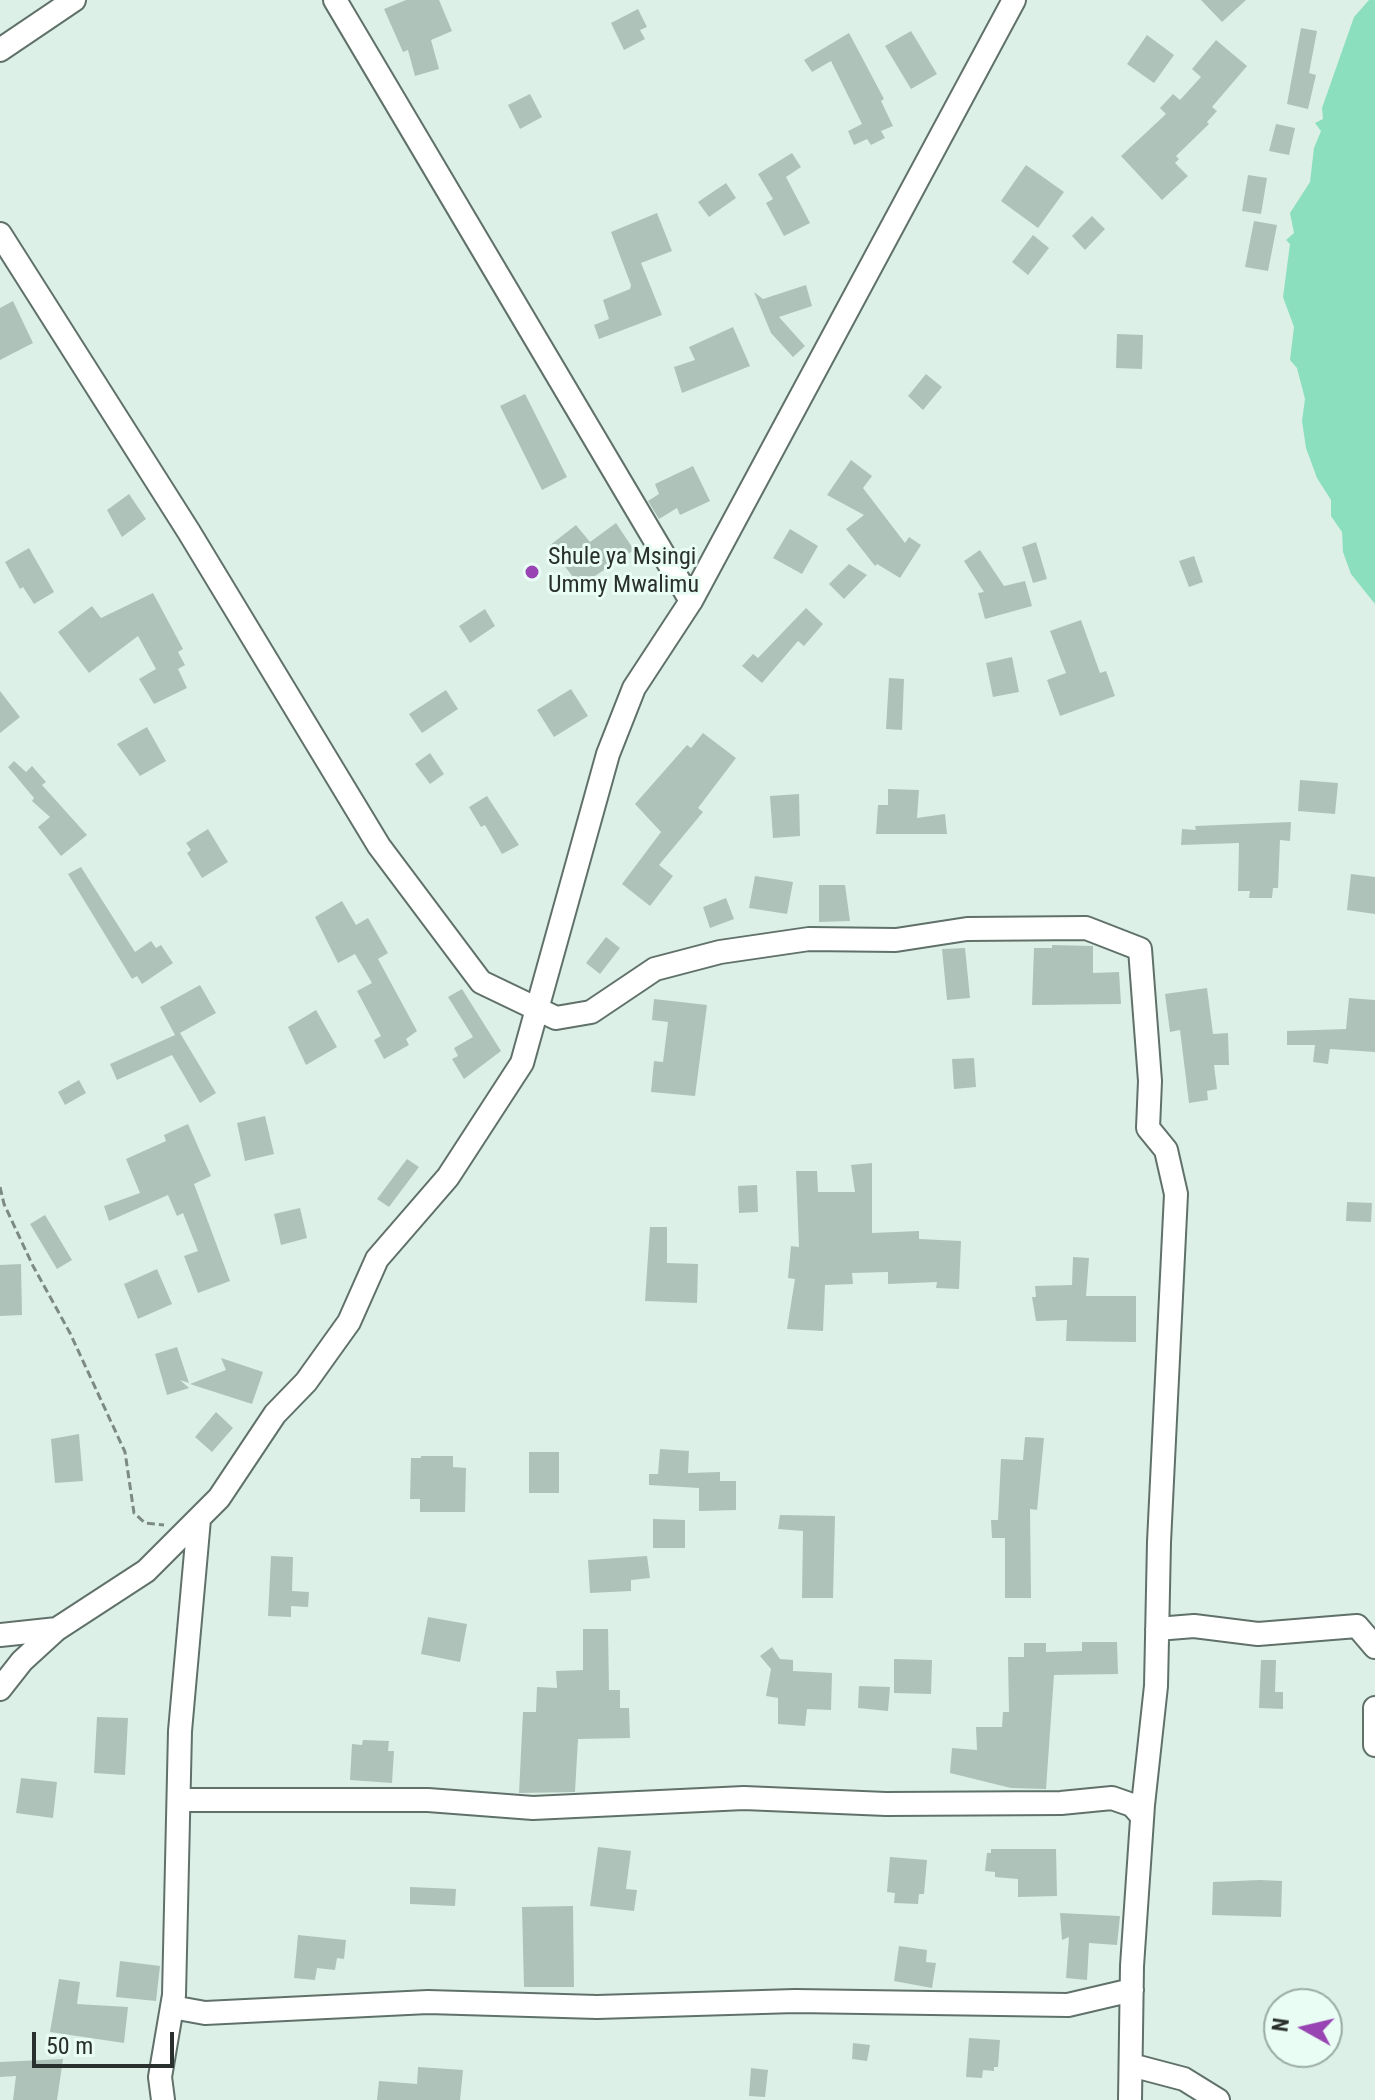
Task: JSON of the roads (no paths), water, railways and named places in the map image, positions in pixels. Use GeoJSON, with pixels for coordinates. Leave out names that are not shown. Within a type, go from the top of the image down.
{"type":"FeatureCollection","features":[{"type":"Feature","properties":{"kind":"street"},"geometry":{"type":"LineString","coordinates":[[0,50],[74,0]]}},
{"type":"Feature","properties":{"kind":"street"},"geometry":{"type":"LineString","coordinates":[[335,0],[691,601]]}},
{"type":"Feature","properties":{"kind":"street"},"geometry":{"type":"LineString","coordinates":[[0,1689],[22,1661],[57,1629],[146,1571],[219,1498],[275,1414],[306,1382],[349,1322],[377,1259],[448,1177],[522,1063],[608,754],[634,688],[691,601],[1014,0]]}},
{"type":"Feature","properties":{"kind":"street"},"geometry":{"type":"LineString","coordinates":[[0,234],[189,532],[379,846],[481,982],[556,1018],[591,1012],[655,969],[720,952],[809,939],[896,940],[967,929],[1086,928],[1140,949],[1150,1081],[1148,1128],[1166,1150],[1176,1194],[1156,1686],[1142,1816],[1132,1990],[1130,2100]]}},
{"type":"Feature","properties":{"kind":"street"},"geometry":{"type":"LineString","coordinates":[[163,2100],[160,2077],[172,2007],[180,1731],[199,1519]]}},
{"type":"Feature","properties":{"kind":"street"},"geometry":{"type":"LineString","coordinates":[[1157,1629],[1194,1626],[1258,1634],[1357,1626],[1375,1647]]}},
{"type":"Feature","properties":{"kind":"street"},"geometry":{"type":"LineString","coordinates":[[0,1635],[57,1629]]}},
{"type":"Feature","properties":{"kind":"street"},"geometry":{"type":"LineString","coordinates":[[1375,1708],[1375,1745]]}},
{"type":"Feature","properties":{"kind":"street"},"geometry":{"type":"LineString","coordinates":[[179,1800],[428,1800],[533,1808],[744,1798],[886,1804],[1061,1803],[1112,1798],[1132,1805],[1142,1816]]}},
{"type":"Feature","properties":{"kind":"street"},"geometry":{"type":"LineString","coordinates":[[172,2007],[205,2013],[428,2002],[597,2007],[795,2001],[1068,2005],[1132,1990]]}},
{"type":"Feature","properties":{"kind":"street"},"geometry":{"type":"LineString","coordinates":[[1131,2065],[1184,2079],[1218,2100]]}},
{"type":"Feature","properties":{"kind":"place","name":"Shule ya Msingi Ummy Mwalimu"},"geometry":{"type":"Point","coordinates":[532,572]}}]}
